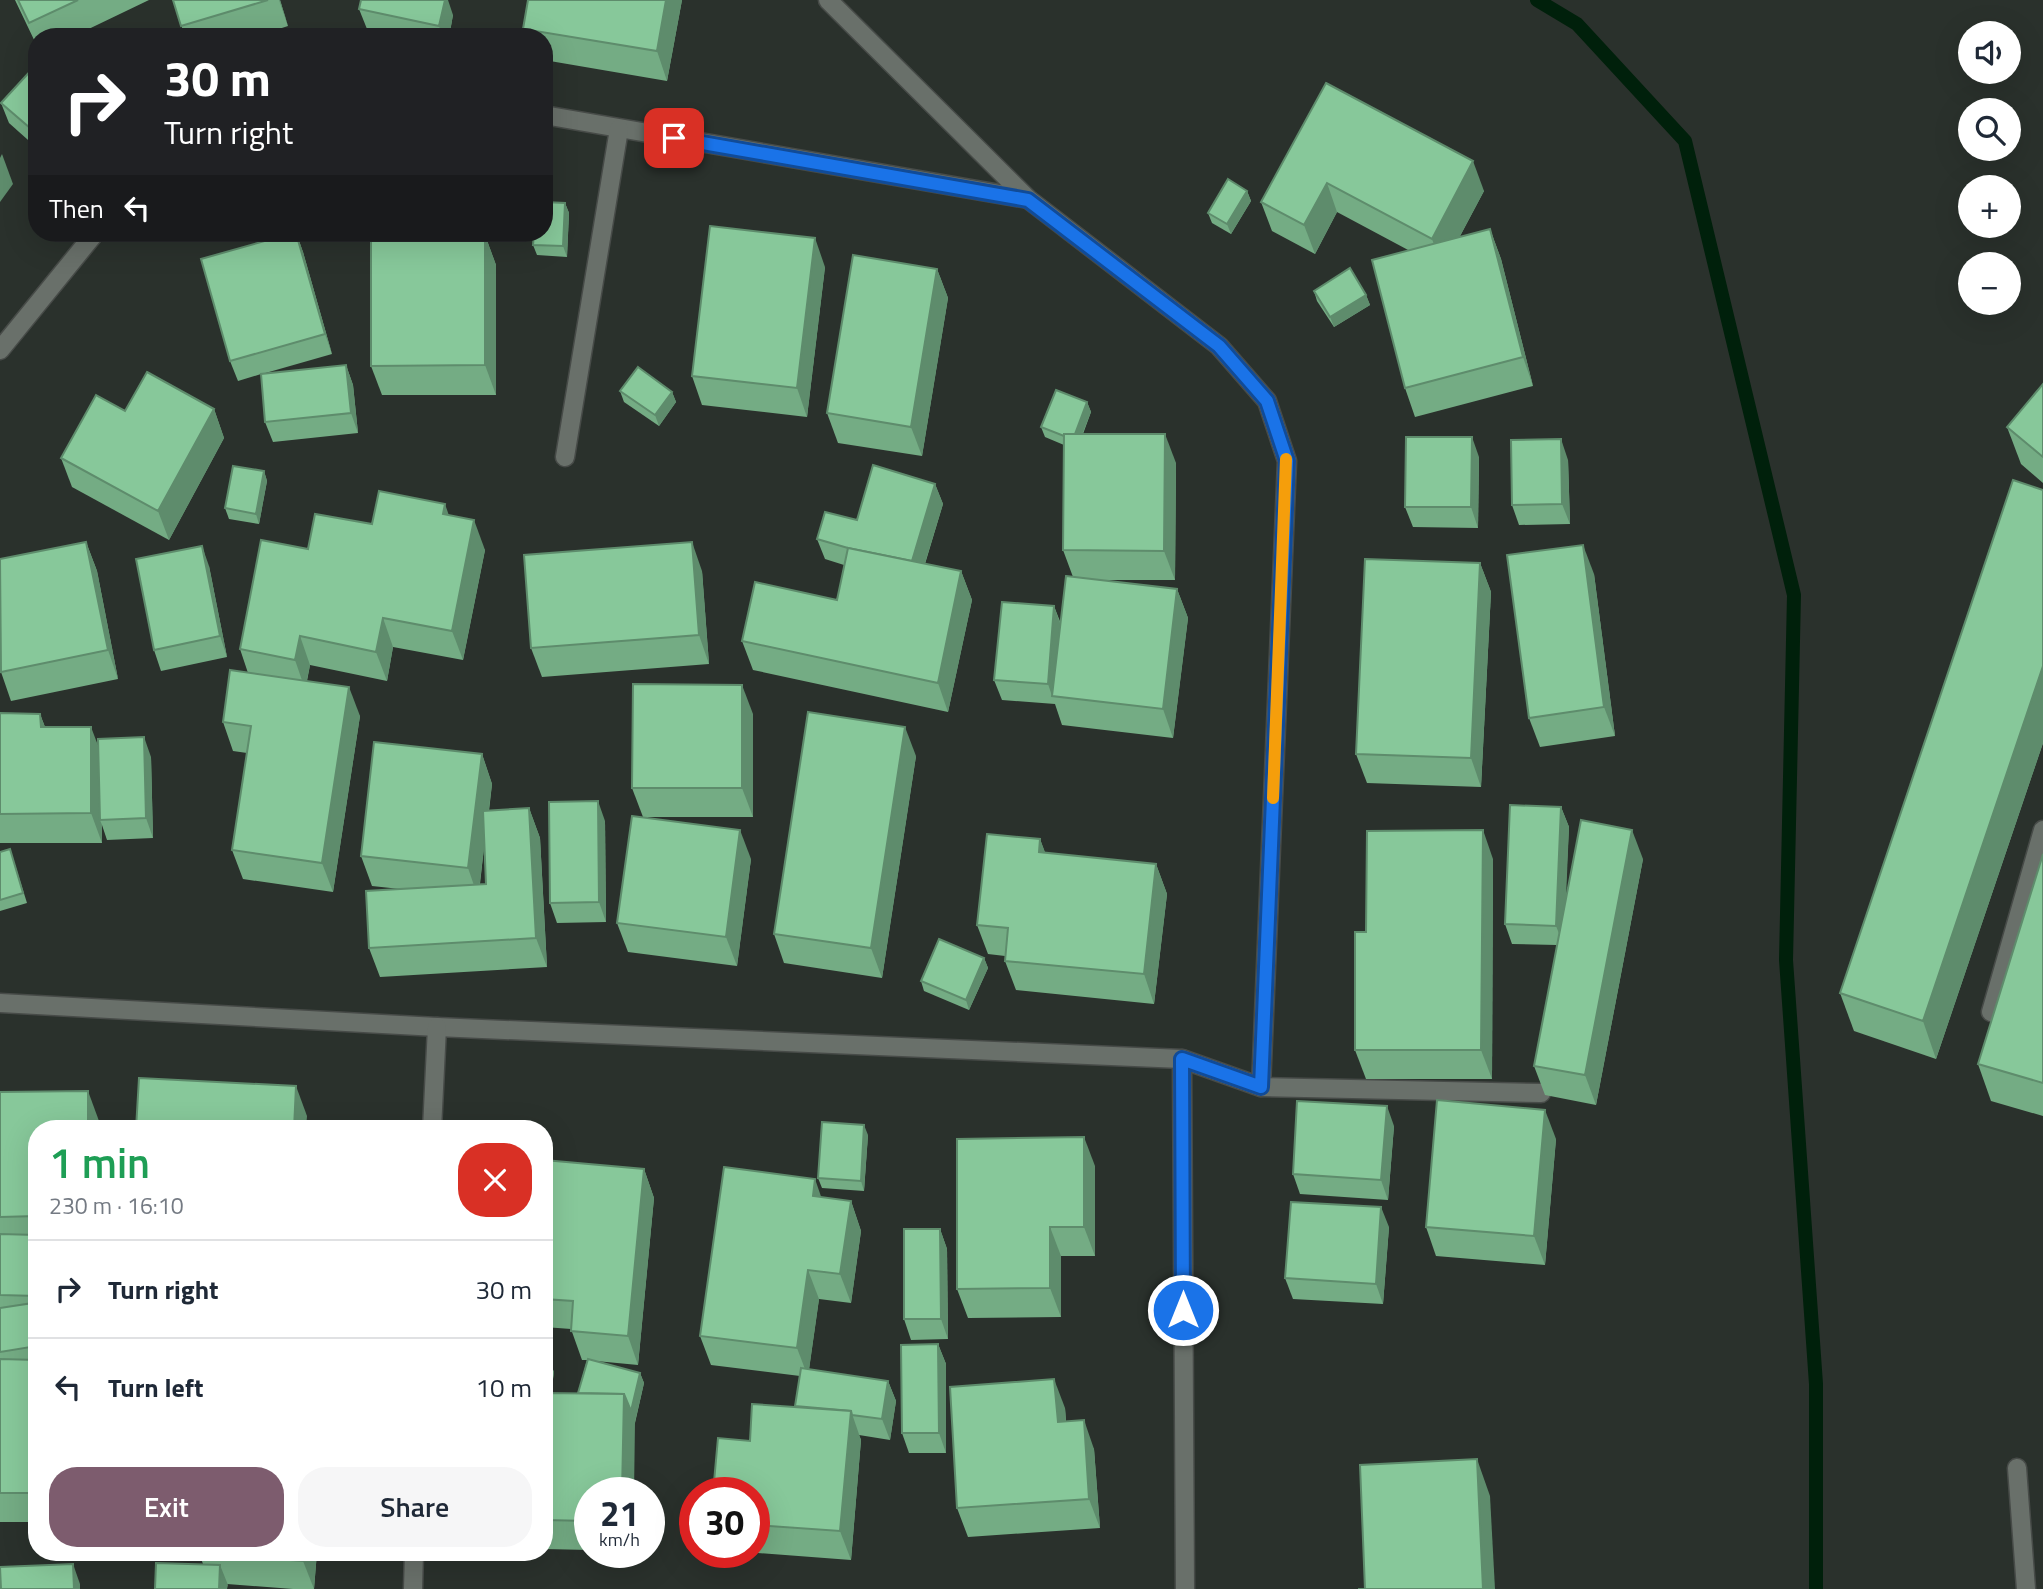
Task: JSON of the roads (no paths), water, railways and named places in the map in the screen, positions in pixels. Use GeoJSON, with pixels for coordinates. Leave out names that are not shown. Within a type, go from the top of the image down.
{"type":"FeatureCollection","features":[{"type":"Feature","properties":{"kind":"street"},"geometry":{"type":"LineString","coordinates":[[828,0],[1028,200],[1219,346],[1267,401],[1287,461],[1261,1087]]}},
{"type":"Feature","properties":{"kind":"street"},"geometry":{"type":"LineString","coordinates":[[553,118],[1028,200]]}},
{"type":"Feature","properties":{"kind":"street"},"geometry":{"type":"LineString","coordinates":[[565,457],[619,129]]}},
{"type":"Feature","properties":{"kind":"street"},"geometry":{"type":"LineString","coordinates":[[0,350],[88,242]]}},
{"type":"Feature","properties":{"kind":"street"},"geometry":{"type":"LineString","coordinates":[[1991,1012],[2043,830]]}},
{"type":"Feature","properties":{"kind":"street"},"geometry":{"type":"LineString","coordinates":[[0,1003],[437,1027],[1182,1059],[1261,1087],[1541,1093]]}},
{"type":"Feature","properties":{"kind":"street"},"geometry":{"type":"LineString","coordinates":[[432,1120],[437,1027]]}},
{"type":"Feature","properties":{"kind":"street"},"geometry":{"type":"LineString","coordinates":[[1182,1059],[1185,1589]]}},
{"type":"Feature","properties":{"kind":"street"},"geometry":{"type":"LineString","coordinates":[[2017,1468],[2026,1589]]}},
{"type":"Feature","properties":{"kind":"street"},"geometry":{"type":"LineString","coordinates":[[412,1589],[414,1561]]}},
{"type":"Feature","properties":{"kind":"waterway"},"geometry":{"type":"LineString","coordinates":[[1537,0],[1577,24],[1685,141],[1794,595],[1786,960],[1816,1384],[1816,1589]]}}]}
